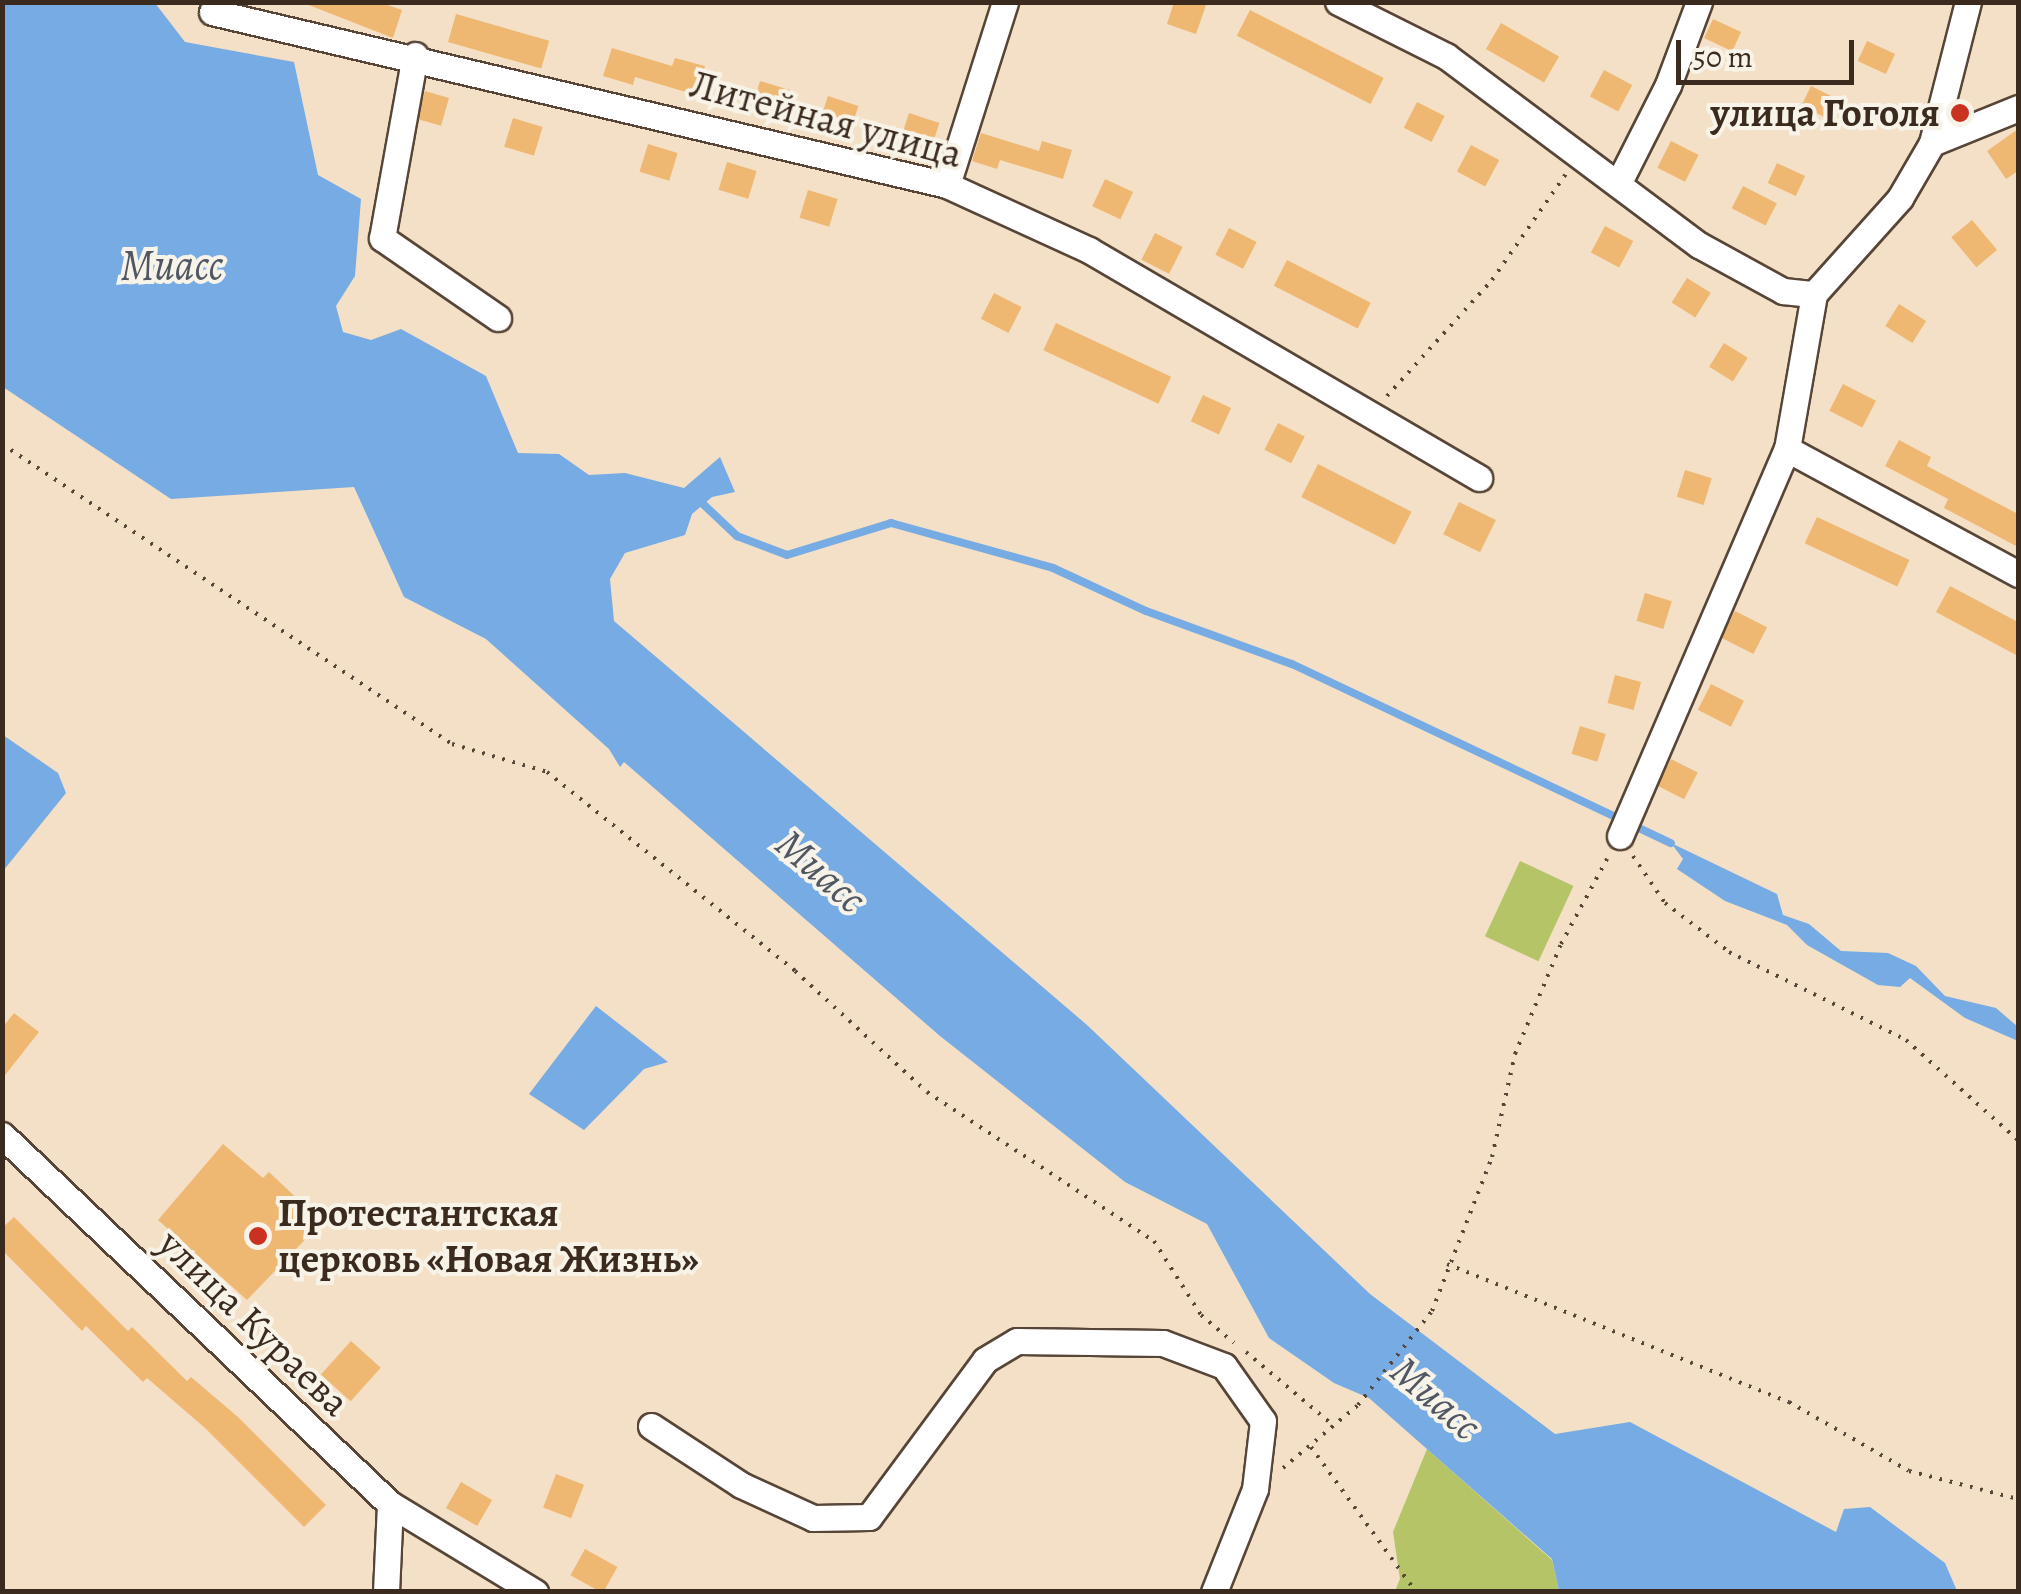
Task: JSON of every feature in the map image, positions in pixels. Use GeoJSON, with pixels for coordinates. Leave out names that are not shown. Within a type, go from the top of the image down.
{"type":"FeatureCollection","features":[{"type":"Feature","properties":{"kind":"street"},"geometry":{"type":"LineString","coordinates":[[947,185],[1005,2]]}},
{"type":"Feature","properties":{"kind":"street"},"geometry":{"type":"LineString","coordinates":[[1338,2],[1446,56],[1618,184],[1756,277],[1782,291],[1814,294]]}},
{"type":"Feature","properties":{"kind":"street"},"geometry":{"type":"LineString","coordinates":[[1618,184],[1668,85],[1699,2]]}},
{"type":"Feature","properties":{"kind":"street"},"geometry":{"type":"LineString","coordinates":[[1620,836],[1787,449],[1814,294],[1900,198],[1932,143],[1968,2]]}},
{"type":"Feature","properties":{"kind":"street","name":"Литейная улица"},"geometry":{"type":"LineString","coordinates":[[212,12],[414,55],[947,185],[1088,250],[1367,418],[1479,478]]}},
{"type":"Feature","properties":{"kind":"street"},"geometry":{"type":"LineString","coordinates":[[414,55],[382,238],[498,318]]}},
{"type":"Feature","properties":{"kind":"street"},"geometry":{"type":"LineString","coordinates":[[1932,143],[2018,108]]}},
{"type":"Feature","properties":{"kind":"street"},"geometry":{"type":"LineString","coordinates":[[1787,449],[2018,574]]}},
{"type":"Feature","properties":{"kind":"street","name":"улица Кураева"},"geometry":{"type":"LineString","coordinates":[[2,1135],[390,1504],[536,1592]]}},
{"type":"Feature","properties":{"kind":"street"},"geometry":{"type":"LineString","coordinates":[[651,1426],[741,1485],[813,1518],[869,1517],[985,1360],[1017,1341],[1163,1343],[1224,1366],[1263,1420],[1254,1489],[1214,1592]]}},
{"type":"Feature","properties":{"kind":"street"},"geometry":{"type":"LineString","coordinates":[[386,1592],[390,1504]]}},
{"type":"Feature","properties":{"kind":"path"},"geometry":{"type":"LineString","coordinates":[[1367,418],[1492,280],[1579,155]]}},
{"type":"Feature","properties":{"kind":"path"},"geometry":{"type":"LineString","coordinates":[[2,444],[452,744],[547,772],[795,971],[927,1092],[1154,1241],[1201,1315],[1334,1426]]}},
{"type":"Feature","properties":{"kind":"path"},"geometry":{"type":"LineString","coordinates":[[1254,1489],[1312,1447],[1358,1405],[1432,1311],[1447,1264],[1492,1157],[1515,1054],[1560,944],[1620,836],[1665,903],[1729,952],[1906,1040],[2018,1140]]}},
{"type":"Feature","properties":{"kind":"path"},"geometry":{"type":"LineString","coordinates":[[1447,1264],[1789,1402],[1909,1471],[2018,1499]]}},
{"type":"Feature","properties":{"kind":"path"},"geometry":{"type":"LineString","coordinates":[[1312,1447],[1416,1592]]}},
{"type":"Feature","properties":{"kind":"green space"},"geometry":{"type":"Polygon","coordinates":[[[1520,861],[1573,886],[1538,961],[1485,936],[1520,861]]]}},
{"type":"Feature","properties":{"kind":"green space"},"geometry":{"type":"Polygon","coordinates":[[[1427,1449],[1552,1560],[1559,1591],[1395,1591],[1400,1579],[1393,1532],[1427,1449]]]}},
{"type":"Feature","properties":{"kind":"water","name":"Миасс"},"geometry":{"type":"Polygon","coordinates":[[[2,3],[155,3],[185,42],[294,62],[318,175],[361,199],[355,276],[336,306],[343,332],[371,340],[401,329],[486,376],[518,453],[559,454],[589,475],[625,473],[684,488],[720,457],[735,492],[712,497],[692,514],[685,535],[625,553],[610,579],[614,621],[1087,1025],[1370,1294],[1555,1434],[1630,1422],[1836,1532],[1844,1509],[1870,1507],[1945,1563],[1957,1591],[1559,1591],[1552,1559],[1369,1398],[1334,1383],[1269,1338],[1207,1224],[1125,1182],[940,1036],[624,762],[620,767],[609,749],[486,639],[404,597],[354,487],[171,499],[3,387],[2,3]]]}},
{"type":"Feature","properties":{"kind":"water"},"geometry":{"type":"Polygon","coordinates":[[[3,735],[58,773],[66,793],[3,871],[3,735]]]}},
{"type":"Feature","properties":{"kind":"water"},"geometry":{"type":"Polygon","coordinates":[[[1671,843],[1777,894],[1783,915],[1809,924],[1841,951],[1888,953],[1916,966],[1945,996],[1996,1008],[2018,1027],[2018,1041],[1965,1018],[1910,978],[1900,987],[1878,985],[1807,945],[1787,925],[1725,901],[1677,869],[1683,859],[1671,843]]]}},
{"type":"Feature","properties":{"kind":"water"},"geometry":{"type":"Polygon","coordinates":[[[596,1006],[668,1062],[644,1069],[584,1130],[529,1094],[596,1006]]]}},
{"type":"Feature","properties":{"kind":"building"},"geometry":{"type":"Polygon","coordinates":[[[301,2],[379,2],[402,10],[393,38],[301,2]]]}},
{"type":"Feature","properties":{"kind":"building"},"geometry":{"type":"Polygon","coordinates":[[[1174,2],[1207,2],[1196,34],[1167,24],[1174,2]]]}},
{"type":"Feature","properties":{"kind":"building"},"geometry":{"type":"Polygon","coordinates":[[[1250,10],[1384,78],[1370,104],[1237,36],[1250,10]]]}},
{"type":"Feature","properties":{"kind":"building"},"geometry":{"type":"Polygon","coordinates":[[[456,14],[549,41],[541,69],[448,42],[456,14]]]}},
{"type":"Feature","properties":{"kind":"building"},"geometry":{"type":"Polygon","coordinates":[[[1713,19],[1741,32],[1732,51],[1704,38],[1713,19]]]}},
{"type":"Feature","properties":{"kind":"building"},"geometry":{"type":"Polygon","coordinates":[[[1501,23],[1559,56],[1544,82],[1486,49],[1501,23]]]}},
{"type":"Feature","properties":{"kind":"building"},"geometry":{"type":"Polygon","coordinates":[[[1867,41],[1895,54],[1886,74],[1858,61],[1867,41]]]}},
{"type":"Feature","properties":{"kind":"building"},"geometry":{"type":"Polygon","coordinates":[[[612,48],[672,66],[675,58],[705,66],[696,95],[635,77],[633,85],[603,76],[612,48]]]}},
{"type":"Feature","properties":{"kind":"building"},"geometry":{"type":"Polygon","coordinates":[[[1604,70],[1632,85],[1618,112],[1590,96],[1604,70]]]}},
{"type":"Feature","properties":{"kind":"building"},"geometry":{"type":"Polygon","coordinates":[[[760,81],[790,90],[781,118],[752,109],[760,81]]]}},
{"type":"Feature","properties":{"kind":"building"},"geometry":{"type":"Polygon","coordinates":[[[1811,86],[1838,99],[1828,119],[1801,106],[1811,86]]]}},
{"type":"Feature","properties":{"kind":"building"},"geometry":{"type":"Polygon","coordinates":[[[425,91],[449,98],[441,126],[417,119],[425,91]]]}},
{"type":"Feature","properties":{"kind":"building"},"geometry":{"type":"Polygon","coordinates":[[[828,96],[858,106],[849,134],[819,125],[828,96]]]}},
{"type":"Feature","properties":{"kind":"building"},"geometry":{"type":"Polygon","coordinates":[[[1417,102],[1445,116],[1431,142],[1404,128],[1417,102]]]}},
{"type":"Feature","properties":{"kind":"building"},"geometry":{"type":"Polygon","coordinates":[[[909,113],[939,123],[930,151],[900,142],[909,113]]]}},
{"type":"Feature","properties":{"kind":"building"},"geometry":{"type":"Polygon","coordinates":[[[513,118],[543,127],[534,156],[504,147],[513,118]]]}},
{"type":"Feature","properties":{"kind":"building"},"geometry":{"type":"Polygon","coordinates":[[[2018,129],[2018,171],[2006,179],[1987,151],[2018,129]]]}},
{"type":"Feature","properties":{"kind":"building"},"geometry":{"type":"Polygon","coordinates":[[[981,133],[1039,151],[1042,141],[1072,150],[1063,179],[1000,160],[997,169],[972,161],[981,133]]]}},
{"type":"Feature","properties":{"kind":"building"},"geometry":{"type":"Polygon","coordinates":[[[1671,141],[1699,155],[1685,182],[1657,168],[1671,141]]]}},
{"type":"Feature","properties":{"kind":"building"},"geometry":{"type":"Polygon","coordinates":[[[648,144],[678,153],[669,181],[640,172],[648,144]]]}},
{"type":"Feature","properties":{"kind":"building"},"geometry":{"type":"Polygon","coordinates":[[[1471,145],[1499,160],[1485,187],[1457,171],[1471,145]]]}},
{"type":"Feature","properties":{"kind":"building"},"geometry":{"type":"Polygon","coordinates":[[[727,162],[757,171],[748,199],[719,190],[727,162]]]}},
{"type":"Feature","properties":{"kind":"building"},"geometry":{"type":"Polygon","coordinates":[[[1777,163],[1805,176],[1796,196],[1768,183],[1777,163]]]}},
{"type":"Feature","properties":{"kind":"building"},"geometry":{"type":"Polygon","coordinates":[[[1105,179],[1133,192],[1120,219],[1092,206],[1105,179]]]}},
{"type":"Feature","properties":{"kind":"building"},"geometry":{"type":"Polygon","coordinates":[[[1743,186],[1777,203],[1766,226],[1732,208],[1743,186]]]}},
{"type":"Feature","properties":{"kind":"building"},"geometry":{"type":"Polygon","coordinates":[[[808,190],[838,199],[829,227],[800,218],[808,190]]]}},
{"type":"Feature","properties":{"kind":"building"},"geometry":{"type":"Polygon","coordinates":[[[1972,220],[1997,250],[1976,267],[1951,237],[1972,220]]]}},
{"type":"Feature","properties":{"kind":"building"},"geometry":{"type":"Polygon","coordinates":[[[1605,226],[1633,241],[1619,268],[1591,252],[1605,226]]]}},
{"type":"Feature","properties":{"kind":"building"},"geometry":{"type":"Polygon","coordinates":[[[1229,228],[1257,242],[1243,269],[1215,255],[1229,228]]]}},
{"type":"Feature","properties":{"kind":"building"},"geometry":{"type":"Polygon","coordinates":[[[1155,233],[1183,247],[1169,274],[1141,260],[1155,233]]]}},
{"type":"Feature","properties":{"kind":"building"},"geometry":{"type":"Polygon","coordinates":[[[1287,260],[1371,303],[1358,329],[1274,286],[1287,260]]]}},
{"type":"Feature","properties":{"kind":"building"},"geometry":{"type":"Polygon","coordinates":[[[1687,278],[1711,293],[1695,317],[1672,303],[1687,278]]]}},
{"type":"Feature","properties":{"kind":"building"},"geometry":{"type":"Polygon","coordinates":[[[994,293],[1022,307],[1008,333],[981,319],[994,293]]]}},
{"type":"Feature","properties":{"kind":"building"},"geometry":{"type":"Polygon","coordinates":[[[1899,304],[1926,321],[1912,343],[1885,326],[1899,304]]]}},
{"type":"Feature","properties":{"kind":"building"},"geometry":{"type":"Polygon","coordinates":[[[1056,323],[1171,377],[1158,404],[1043,350],[1056,323]]]}},
{"type":"Feature","properties":{"kind":"building"},"geometry":{"type":"Polygon","coordinates":[[[1724,343],[1748,358],[1733,382],[1709,367],[1724,343]]]}},
{"type":"Feature","properties":{"kind":"building"},"geometry":{"type":"Polygon","coordinates":[[[1843,384],[1876,401],[1862,428],[1829,411],[1843,384]]]}},
{"type":"Feature","properties":{"kind":"building"},"geometry":{"type":"Polygon","coordinates":[[[1203,395],[1231,408],[1219,434],[1191,421],[1203,395]]]}},
{"type":"Feature","properties":{"kind":"building"},"geometry":{"type":"Polygon","coordinates":[[[1278,423],[1305,437],[1291,463],[1264,450],[1278,423]]]}},
{"type":"Feature","properties":{"kind":"building"},"geometry":{"type":"Polygon","coordinates":[[[1899,440],[1931,457],[1927,466],[2018,514],[2018,547],[1944,508],[1948,499],[1885,466],[1899,440]]]}},
{"type":"Feature","properties":{"kind":"building"},"geometry":{"type":"Polygon","coordinates":[[[1318,464],[1412,512],[1395,545],[1301,497],[1318,464]]]}},
{"type":"Feature","properties":{"kind":"building"},"geometry":{"type":"Polygon","coordinates":[[[1685,470],[1712,478],[1704,505],[1677,497],[1685,470]]]}},
{"type":"Feature","properties":{"kind":"building"},"geometry":{"type":"Polygon","coordinates":[[[1459,502],[1496,520],[1480,552],[1443,534],[1459,502]]]}},
{"type":"Feature","properties":{"kind":"building"},"geometry":{"type":"Polygon","coordinates":[[[1817,517],[1909,560],[1897,586],[1805,543],[1817,517]]]}},
{"type":"Feature","properties":{"kind":"building"},"geometry":{"type":"Polygon","coordinates":[[[1950,586],[2018,622],[2018,656],[1936,612],[1950,586]]]}},
{"type":"Feature","properties":{"kind":"building"},"geometry":{"type":"Polygon","coordinates":[[[1645,593],[1672,601],[1663,629],[1637,621],[1645,593]]]}},
{"type":"Feature","properties":{"kind":"building"},"geometry":{"type":"Polygon","coordinates":[[[1735,611],[1767,627],[1753,654],[1721,638],[1735,611]]]}},
{"type":"Feature","properties":{"kind":"building"},"geometry":{"type":"Polygon","coordinates":[[[1615,675],[1641,682],[1634,710],[1607,703],[1615,675]]]}},
{"type":"Feature","properties":{"kind":"building"},"geometry":{"type":"Polygon","coordinates":[[[1711,684],[1744,701],[1731,727],[1698,710],[1711,684]]]}},
{"type":"Feature","properties":{"kind":"building"},"geometry":{"type":"Polygon","coordinates":[[[1580,726],[1606,734],[1597,762],[1572,754],[1580,726]]]}},
{"type":"Feature","properties":{"kind":"building"},"geometry":{"type":"Polygon","coordinates":[[[1671,759],[1698,773],[1684,799],[1657,786],[1671,759]]]}},
{"type":"Feature","properties":{"kind":"building"},"geometry":{"type":"Polygon","coordinates":[[[14,1013],[39,1032],[2,1079],[2,1028],[14,1013]]]}},
{"type":"Feature","properties":{"kind":"building","name":"Протестантская церковь «Новая Жизнь»"},"geometry":{"type":"Polygon","coordinates":[[[223,1144],[263,1178],[269,1172],[322,1222],[247,1300],[158,1220],[223,1144]]]}},
{"type":"Feature","properties":{"kind":"building"},"geometry":{"type":"Polygon","coordinates":[[[14,1217],[128,1331],[132,1327],[187,1381],[191,1377],[238,1417],[326,1505],[304,1527],[205,1428],[147,1378],[143,1382],[86,1326],[82,1331],[2,1250],[2,1228],[14,1217]]]}},
{"type":"Feature","properties":{"kind":"building"},"geometry":{"type":"Polygon","coordinates":[[[351,1341],[381,1368],[351,1401],[321,1374],[351,1341]]]}},
{"type":"Feature","properties":{"kind":"building"},"geometry":{"type":"Polygon","coordinates":[[[556,1474],[584,1485],[571,1518],[543,1508],[556,1474]]]}},
{"type":"Feature","properties":{"kind":"building"},"geometry":{"type":"Polygon","coordinates":[[[461,1482],[492,1500],[477,1526],[446,1508],[461,1482]]]}},
{"type":"Feature","properties":{"kind":"building"},"geometry":{"type":"Polygon","coordinates":[[[585,1549],[617,1567],[603,1592],[570,1575],[585,1549]]]}},
{"type":"Feature","properties":{"kind":"waterway"},"geometry":{"type":"LineString","coordinates":[[703,504],[737,536],[787,555],[891,523],[1053,568],[1146,611],[1292,664],[1671,843]]}},
{"type":"Feature","properties":{"kind":"place","name":"улица Гоголя"},"geometry":{"type":"Point","coordinates":[1960,113]}},
{"type":"Feature","properties":{"kind":"place","name":"Протестантская церковь «Новая Жизнь»"},"geometry":{"type":"Point","coordinates":[258,1236]}}]}
